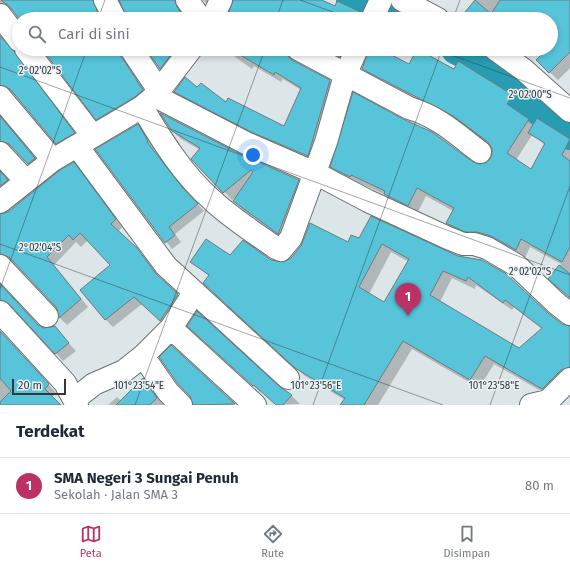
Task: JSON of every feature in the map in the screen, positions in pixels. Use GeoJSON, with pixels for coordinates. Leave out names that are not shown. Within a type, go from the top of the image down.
{"type":"FeatureCollection","features":[{"type":"Feature","properties":{"kind":"street"},"geometry":{"type":"LineString","coordinates":[[105,0],[111,12]]}},
{"type":"Feature","properties":{"kind":"street"},"geometry":{"type":"LineString","coordinates":[[186,0],[195,12]]}},
{"type":"Feature","properties":{"kind":"street"},"geometry":{"type":"LineString","coordinates":[[215,12],[220,0]]}},
{"type":"Feature","properties":{"kind":"street"},"geometry":{"type":"LineString","coordinates":[[402,0],[425,12]]}},
{"type":"Feature","properties":{"kind":"street"},"geometry":{"type":"LineString","coordinates":[[0,15],[12,31]]}},
{"type":"Feature","properties":{"kind":"street"},"geometry":{"type":"LineString","coordinates":[[30,56],[166,266],[288,378]]}},
{"type":"Feature","properties":{"kind":"street"},"geometry":{"type":"LineString","coordinates":[[134,56],[152,97],[159,136],[185,170],[211,200],[276,248],[281,250],[291,238],[326,142],[345,75],[354,56]]}},
{"type":"Feature","properties":{"kind":"street"},"geometry":{"type":"LineString","coordinates":[[0,202],[53,160],[152,97],[185,56]]}},
{"type":"Feature","properties":{"kind":"street"},"geometry":{"type":"LineString","coordinates":[[311,56],[409,108],[441,121],[480,152]]}},
{"type":"Feature","properties":{"kind":"street"},"geometry":{"type":"LineString","coordinates":[[505,56],[524,70],[570,111]]}},
{"type":"Feature","properties":{"kind":"street"},"geometry":{"type":"LineString","coordinates":[[0,97],[53,160]]}},
{"type":"Feature","properties":{"kind":"street"},"geometry":{"type":"LineString","coordinates":[[152,97],[448,238],[462,244],[474,244],[492,252],[516,265],[556,303],[570,314]]}},
{"type":"Feature","properties":{"kind":"street"},"geometry":{"type":"LineString","coordinates":[[0,153],[26,181]]}},
{"type":"Feature","properties":{"kind":"street"},"geometry":{"type":"LineString","coordinates":[[0,266],[47,316]]}},
{"type":"Feature","properties":{"kind":"street"},"geometry":{"type":"LineString","coordinates":[[0,312],[65,383],[76,402],[94,384],[124,371],[143,356],[171,328],[194,292]]}},
{"type":"Feature","properties":{"kind":"street"},"geometry":{"type":"LineString","coordinates":[[171,328],[255,405]]}},
{"type":"Feature","properties":{"kind":"street"},"geometry":{"type":"LineString","coordinates":[[143,356],[168,392],[181,405]]}},
{"type":"Feature","properties":{"kind":"street"},"geometry":{"type":"LineString","coordinates":[[531,405],[548,401],[570,379]]}},
{"type":"Feature","properties":{"kind":"building"},"geometry":{"type":"Polygon","coordinates":[[[1,0],[93,0],[98,12],[14,12],[1,0]]]}},
{"type":"Feature","properties":{"kind":"building"},"geometry":{"type":"Polygon","coordinates":[[[119,0],[175,0],[180,12],[124,12],[119,0]]]}},
{"type":"Feature","properties":{"kind":"building"},"geometry":{"type":"Polygon","coordinates":[[[233,0],[322,0],[335,6],[337,1],[361,12],[229,12],[233,0]]]}},
{"type":"Feature","properties":{"kind":"building"},"geometry":{"type":"Polygon","coordinates":[[[475,0],[489,12],[465,12],[475,0]]]}},
{"type":"Feature","properties":{"kind":"building"},"geometry":{"type":"Polygon","coordinates":[[[500,0],[570,0],[570,52],[549,73],[536,60],[540,56],[558,56],[558,12],[492,12],[500,0]]]}},
{"type":"Feature","properties":{"kind":"building"},"geometry":{"type":"Polygon","coordinates":[[[0,36],[12,49],[12,56],[18,56],[75,133],[56,144],[10,89],[0,85],[0,36]]]}},
{"type":"Feature","properties":{"kind":"building"},"geometry":{"type":"Polygon","coordinates":[[[47,56],[121,56],[143,90],[135,97],[96,120],[47,56]]]}},
{"type":"Feature","properties":{"kind":"building"},"geometry":{"type":"Polygon","coordinates":[[[151,56],[170,56],[160,69],[151,56]]]}},
{"type":"Feature","properties":{"kind":"building"},"geometry":{"type":"Polygon","coordinates":[[[242,56],[288,56],[292,60],[330,80],[308,156],[251,132],[174,92],[185,77],[197,87],[201,83],[226,102],[228,98],[284,126],[301,88],[275,72],[274,75],[242,56]]]}},
{"type":"Feature","properties":{"kind":"building"},"geometry":{"type":"Polygon","coordinates":[[[367,56],[394,56],[409,64],[413,56],[430,56],[454,69],[458,61],[513,95],[507,104],[529,119],[507,153],[531,169],[545,143],[528,133],[537,118],[570,139],[562,155],[570,161],[570,247],[562,262],[521,239],[516,250],[491,236],[477,232],[465,232],[446,223],[454,208],[417,188],[408,206],[384,194],[385,191],[330,167],[353,92],[403,119],[432,132],[473,162],[479,164],[485,163],[490,159],[492,154],[492,148],[488,142],[453,116],[362,69],[367,56]]]}},
{"type":"Feature","properties":{"kind":"building"},"geometry":{"type":"Polygon","coordinates":[[[160,113],[240,154],[299,180],[278,234],[233,201],[253,172],[251,170],[223,193],[191,159],[200,148],[172,131],[160,113]]]}},
{"type":"Feature","properties":{"kind":"building"},"geometry":{"type":"Polygon","coordinates":[[[0,116],[35,158],[28,164],[9,144],[0,141],[0,116]]]}},
{"type":"Feature","properties":{"kind":"building"},"geometry":{"type":"Polygon","coordinates":[[[138,124],[148,141],[147,142],[182,187],[198,204],[169,227],[175,235],[165,243],[95,149],[138,124]]]}},
{"type":"Feature","properties":{"kind":"building"},"geometry":{"type":"Polygon","coordinates":[[[74,162],[116,219],[111,224],[137,248],[156,274],[178,294],[160,321],[134,297],[105,320],[80,290],[110,265],[80,233],[73,240],[69,235],[47,257],[81,299],[59,318],[56,307],[9,257],[0,254],[0,214],[8,212],[60,170],[74,162]]]}},
{"type":"Feature","properties":{"kind":"building"},"geometry":{"type":"Polygon","coordinates":[[[0,171],[8,180],[0,186],[0,171]]]}},
{"type":"Feature","properties":{"kind":"building"},"geometry":{"type":"Polygon","coordinates":[[[371,216],[458,256],[482,260],[505,273],[548,313],[562,324],[570,326],[570,367],[561,370],[542,389],[485,356],[470,380],[403,341],[364,405],[340,405],[345,398],[295,368],[203,283],[209,275],[190,262],[206,239],[230,255],[243,240],[271,260],[284,262],[291,258],[301,246],[310,223],[348,242],[351,235],[359,238],[371,216]],[[382,244],[359,287],[384,302],[409,259],[382,244]],[[443,271],[430,295],[519,348],[542,328],[505,300],[503,303],[468,277],[466,281],[443,271]]]}},
{"type":"Feature","properties":{"kind":"building"},"geometry":{"type":"Polygon","coordinates":[[[559,265],[570,274],[570,298],[548,279],[559,265]]]}},
{"type":"Feature","properties":{"kind":"building"},"geometry":{"type":"Polygon","coordinates":[[[0,284],[38,325],[44,328],[55,326],[69,343],[55,354],[9,304],[0,300],[0,284]]]}},
{"type":"Feature","properties":{"kind":"building"},"geometry":{"type":"Polygon","coordinates":[[[197,311],[280,387],[292,395],[283,405],[276,405],[187,326],[197,311]]]}},
{"type":"Feature","properties":{"kind":"building"},"geometry":{"type":"Polygon","coordinates":[[[0,331],[49,384],[45,389],[61,405],[0,405],[0,402],[11,391],[0,378],[0,331]]]}},
{"type":"Feature","properties":{"kind":"building"},"geometry":{"type":"Polygon","coordinates":[[[171,345],[235,404],[193,405],[190,396],[178,384],[159,357],[171,345]]]}},
{"type":"Feature","properties":{"kind":"building"},"geometry":{"type":"Polygon","coordinates":[[[143,378],[157,398],[150,405],[116,405],[143,378]]]}},
{"type":"Feature","properties":{"kind":"waterway"},"geometry":{"type":"LineString","coordinates":[[352,0],[378,12]]}},
{"type":"Feature","properties":{"kind":"waterway"},"geometry":{"type":"LineString","coordinates":[[471,56],[570,134]]}},
{"type":"Feature","properties":{"kind":"place","name":"SMA Negeri 3 Sungai Penuh"},"geometry":{"type":"Point","coordinates":[408,316]}}]}
